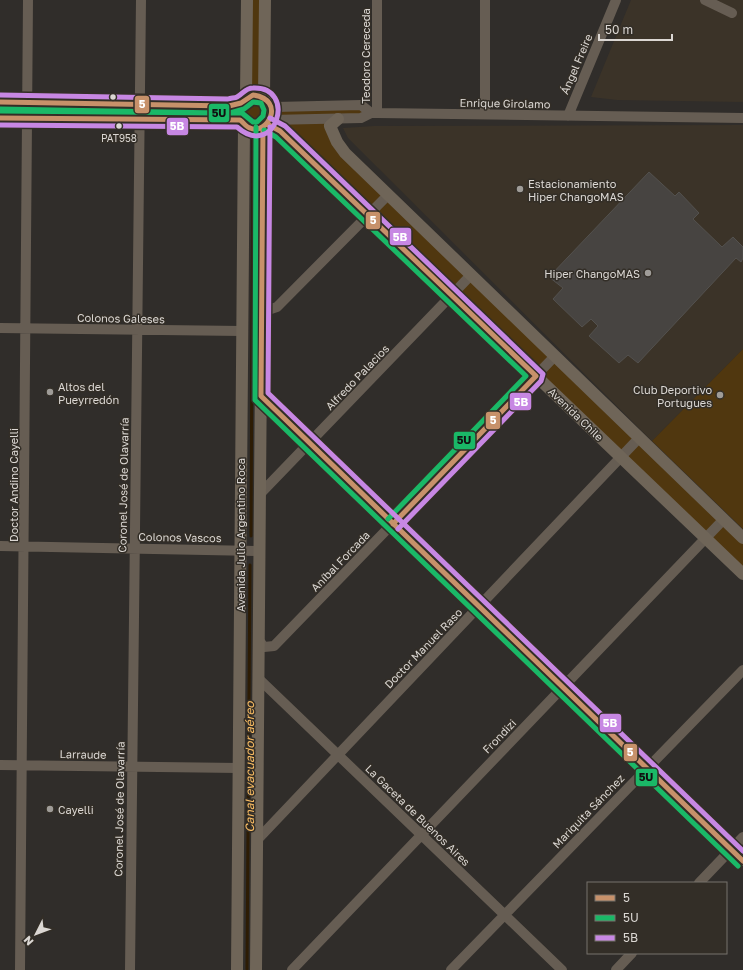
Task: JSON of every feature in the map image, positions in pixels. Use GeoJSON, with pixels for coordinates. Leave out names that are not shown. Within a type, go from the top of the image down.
{"type":"FeatureCollection","features":[{"type":"Feature","properties":{"kind":"main road","name":"Avenida Julio Argentino Roca"},"geometry":{"type":"LineString","coordinates":[[237,970],[242,330],[242,122],[238,111],[243,100],[247,0]]}},
{"type":"Feature","properties":{"kind":"main road","name":"Avenida Julio Argentino Roca"},"geometry":{"type":"LineString","coordinates":[[256,970],[261,304],[267,124],[272,109],[267,100],[265,0]]}},
{"type":"Feature","properties":{"kind":"main road"},"geometry":{"type":"LineString","coordinates":[[338,118],[330,126],[336,142],[345,153],[743,538]]}},
{"type":"Feature","properties":{"kind":"main road","name":"Avenida Chile"},"geometry":{"type":"LineString","coordinates":[[267,124],[280,131],[743,574]]}},
{"type":"Feature","properties":{"kind":"street","name":"Doctor Andino Cayelli"},"geometry":{"type":"LineString","coordinates":[[20,970],[28,0]]}},
{"type":"Feature","properties":{"kind":"street","name":"Coronel José de Olavarría"},"geometry":{"type":"LineString","coordinates":[[130,970],[138,105],[141,0]]}},
{"type":"Feature","properties":{"kind":"street","name":"Teodoro Cereceda"},"geometry":{"type":"LineString","coordinates":[[374,113],[377,0]]}},
{"type":"Feature","properties":{"kind":"street"},"geometry":{"type":"LineString","coordinates":[[484,0],[486,114]]}},
{"type":"Feature","properties":{"kind":"street","name":"Ángel Freire"},"geometry":{"type":"LineString","coordinates":[[568,116],[616,0]]}},
{"type":"Feature","properties":{"kind":"street"},"geometry":{"type":"LineString","coordinates":[[705,0],[732,13]]}},
{"type":"Feature","properties":{"kind":"street"},"geometry":{"type":"LineString","coordinates":[[0,102],[229,106],[258,95],[267,100]]}},
{"type":"Feature","properties":{"kind":"street","name":"Enrique Girolamo"},"geometry":{"type":"LineString","coordinates":[[267,100],[275,107],[361,105],[374,113],[743,118]]}},
{"type":"Feature","properties":{"kind":"street"},"geometry":{"type":"LineString","coordinates":[[0,118],[138,119],[242,122],[253,129],[267,124],[338,118],[361,118],[374,113]]}},
{"type":"Feature","properties":{"kind":"street"},"geometry":{"type":"LineString","coordinates":[[261,304],[268,310],[277,308],[388,195]]}},
{"type":"Feature","properties":{"kind":"street","name":"Alfredo Palacios"},"geometry":{"type":"LineString","coordinates":[[260,494],[310,444],[471,275]]}},
{"type":"Feature","properties":{"kind":"street","name":"Colonos Galeses"},"geometry":{"type":"LineString","coordinates":[[0,328],[242,330]]}},
{"type":"Feature","properties":{"kind":"street","name":"Aníbal Forcada"},"geometry":{"type":"LineString","coordinates":[[258,639],[264,647],[274,646],[555,356]]}},
{"type":"Feature","properties":{"kind":"street"},"geometry":{"type":"LineString","coordinates":[[260,396],[743,861]]}},
{"type":"Feature","properties":{"kind":"street","name":"Doctor Manuel Raso"},"geometry":{"type":"LineString","coordinates":[[257,840],[639,438]]}},
{"type":"Feature","properties":{"kind":"street","name":"Frondizi"},"geometry":{"type":"LineString","coordinates":[[292,970],[724,519]]}},
{"type":"Feature","properties":{"kind":"street","name":"Colonos Vascos"},"geometry":{"type":"LineString","coordinates":[[0,546],[259,551]]}},
{"type":"Feature","properties":{"kind":"street","name":"Mariquita Sánchez"},"geometry":{"type":"LineString","coordinates":[[451,970],[743,670]]}},
{"type":"Feature","properties":{"kind":"street","name":"La Gaceta de Buenos Aires"},"geometry":{"type":"LineString","coordinates":[[258,678],[562,970]]}},
{"type":"Feature","properties":{"kind":"street","name":"Larraude"},"geometry":{"type":"LineString","coordinates":[[0,765],[238,768]]}},
{"type":"Feature","properties":{"kind":"street"},"geometry":{"type":"LineString","coordinates":[[700,882],[743,837]]}},
{"type":"Feature","properties":{"kind":"street"},"geometry":{"type":"LineString","coordinates":[[616,970],[631,954]]}},
{"type":"Feature","properties":{"kind":"shaded area"},"geometry":{"type":"Polygon","coordinates":[[[247,0],[265,0],[270,103],[361,105],[371,113],[338,119],[332,134],[743,538],[743,574],[279,131],[239,120],[0,118],[0,102],[240,103],[247,0]]]}},
{"type":"Feature","properties":{"kind":"shaded area"},"geometry":{"type":"Polygon","coordinates":[[[631,0],[743,0],[743,102],[617,100],[591,97],[631,0]]]}},
{"type":"Feature","properties":{"kind":"shaded area"},"geometry":{"type":"Polygon","coordinates":[[[743,125],[743,349],[652,441],[348,138],[343,128],[374,126],[743,125]]]}},
{"type":"Feature","properties":{"kind":"shaded area","name":"Club Deportivo Portugues"},"geometry":{"type":"Polygon","coordinates":[[[743,349],[743,529],[652,441],[743,349]]]}},
{"type":"Feature","properties":{"kind":"building"},"geometry":{"type":"Polygon","coordinates":[[[649,172],[675,196],[679,192],[699,213],[693,219],[722,247],[733,237],[743,247],[743,258],[741,262],[736,258],[638,363],[628,355],[619,363],[589,336],[598,326],[591,319],[582,327],[553,299],[563,288],[549,277],[649,172]]]}},
{"type":"Feature","properties":{"kind":"waterway","name":"Canal evacuador aéreo"},"geometry":{"type":"LineString","coordinates":[[251,536],[253,134]]}},
{"type":"Feature","properties":{"kind":"waterway","name":"Canal evacuador aéreo"},"geometry":{"type":"LineString","coordinates":[[247,969],[250,565]]}},
{"type":"Feature","properties":{"kind":"transit line","name":"5B"},"geometry":{"type":"LineString","coordinates":[[0,95],[228,99],[237,97],[246,90],[253,88],[267,90],[275,98],[278,108],[276,120],[271,129],[262,135],[251,135],[237,127],[0,125]]}},
{"type":"Feature","properties":{"kind":"transit line","name":"5"},"geometry":{"type":"LineString","coordinates":[[0,102],[229,106],[241,103],[253,95],[263,98],[269,103],[271,110],[271,116],[267,122],[262,127],[256,129],[246,126],[240,120],[0,118]]}},
{"type":"Feature","properties":{"kind":"transit line","name":"5U"},"geometry":{"type":"LineString","coordinates":[[253,102],[261,103],[264,110],[263,116],[257,122],[253,122],[242,113],[230,113],[244,109],[253,102]]}},
{"type":"Feature","properties":{"kind":"transit line","name":"5U"},"geometry":{"type":"LineString","coordinates":[[0,109],[219,113],[0,111]]}},
{"type":"Feature","properties":{"kind":"transit line","name":"5B"},"geometry":{"type":"LineString","coordinates":[[270,118],[285,126],[543,374],[541,381],[398,529]]}},
{"type":"Feature","properties":{"kind":"transit line","name":"5"},"geometry":{"type":"LineString","coordinates":[[267,124],[280,131],[536,376],[393,524]]}},
{"type":"Feature","properties":{"kind":"transit line","name":"5U"},"geometry":{"type":"LineString","coordinates":[[256,127],[255,400],[738,866]]}},
{"type":"Feature","properties":{"kind":"transit line","name":"5"},"geometry":{"type":"LineString","coordinates":[[263,127],[261,396],[743,861]]}},
{"type":"Feature","properties":{"kind":"transit line","name":"5B"},"geometry":{"type":"LineString","coordinates":[[270,127],[268,393],[743,851]]}},
{"type":"Feature","properties":{"kind":"transit line","name":"5U"},"geometry":{"type":"LineString","coordinates":[[264,130],[276,137],[526,376],[388,519]]}},
{"type":"Feature","properties":{"kind":"place","name":"PAT958"},"geometry":{"type":"Point","coordinates":[119,126]}},
{"type":"Feature","properties":{"kind":"place","name":"Estacionamiento Hiper ChangoMAS"},"geometry":{"type":"Point","coordinates":[520,189]}},
{"type":"Feature","properties":{"kind":"place","name":"Hiper ChangoMAS"},"geometry":{"type":"Point","coordinates":[648,273]}},
{"type":"Feature","properties":{"kind":"place","name":"Altos del Pueyrredón"},"geometry":{"type":"Point","coordinates":[50,392]}},
{"type":"Feature","properties":{"kind":"place","name":"Club Deportivo Portugues"},"geometry":{"type":"Point","coordinates":[720,395]}},
{"type":"Feature","properties":{"kind":"place","name":"Cayelli"},"geometry":{"type":"Point","coordinates":[50,809]}}]}
